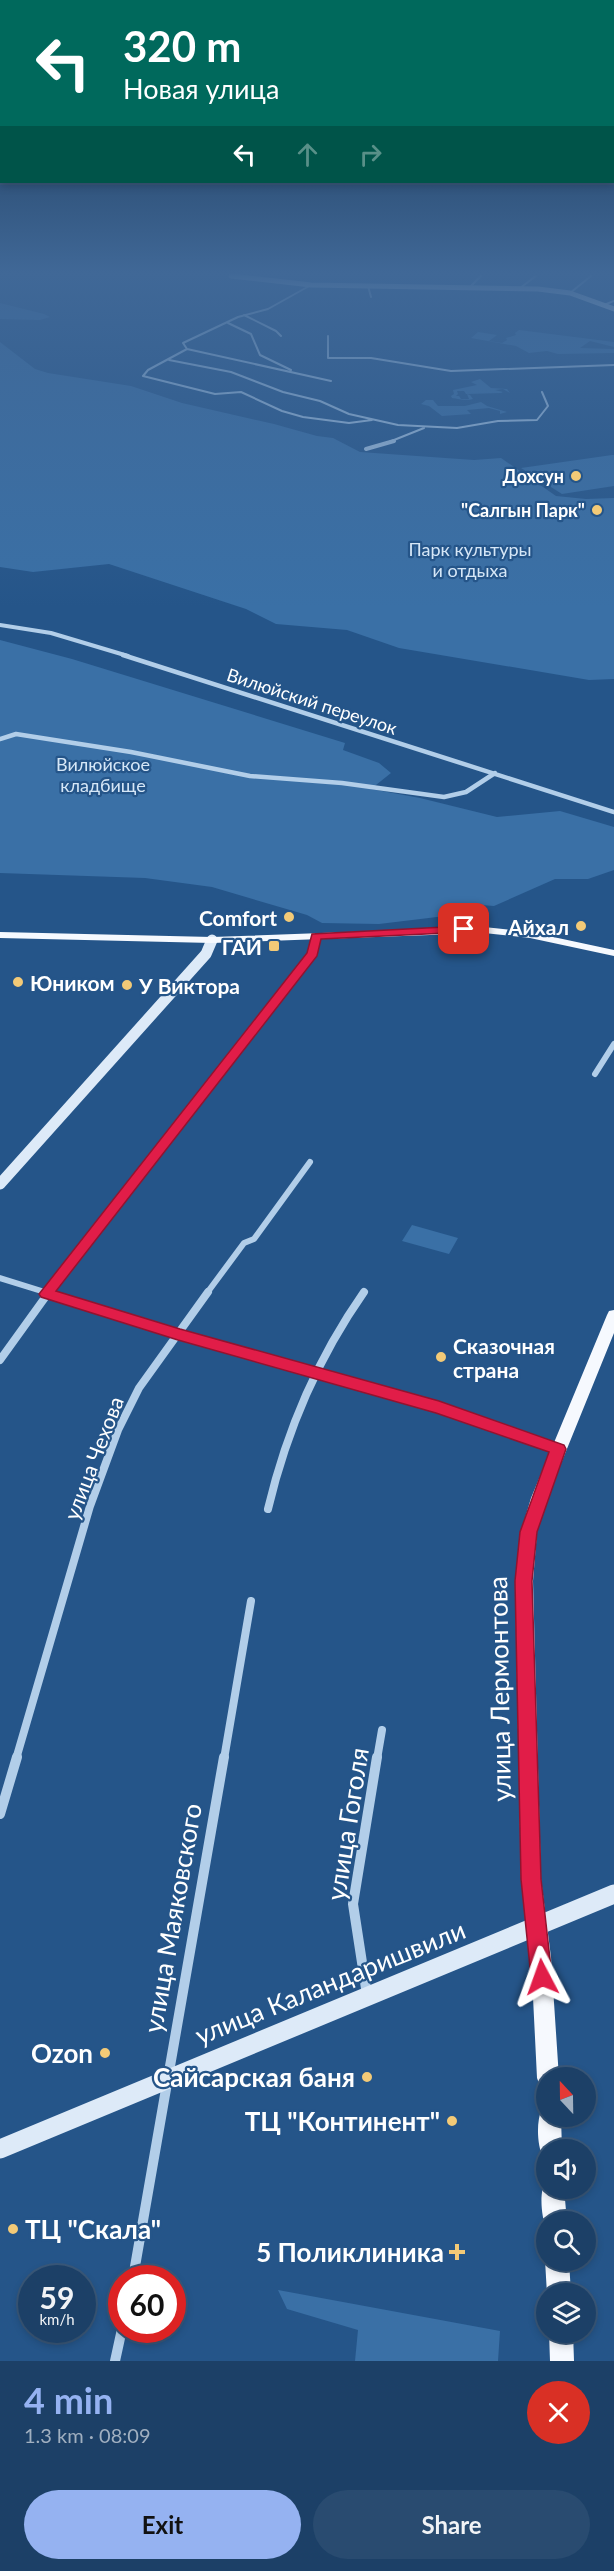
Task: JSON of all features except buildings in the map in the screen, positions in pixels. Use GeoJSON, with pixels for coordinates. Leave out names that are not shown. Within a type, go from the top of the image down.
{"type":"FeatureCollection","features":[{"type":"Feature","properties":{"kind":"main road"},"geometry":{"type":"LineString","coordinates":[[0,935],[212,940],[484,930],[530,935],[614,953]]}},
{"type":"Feature","properties":{"kind":"main road","name":"улица Лермонтова"},"geometry":{"type":"LineString","coordinates":[[547,2067],[537,1927],[531,1879],[524,1581],[529,1532],[558,1449],[614,1315]]}},
{"type":"Feature","properties":{"kind":"main road"},"geometry":{"type":"LineString","coordinates":[[561,2343],[562,2361]]}},
{"type":"Feature","properties":{"kind":"street"},"geometry":{"type":"LineString","coordinates":[[181,386],[215,394],[241,392],[282,411],[303,417],[349,423],[373,420]]}},
{"type":"Feature","properties":{"kind":"street"},"geometry":{"type":"LineString","coordinates":[[268,386],[320,401],[350,414],[424,428],[457,428],[498,422],[537,420],[548,406],[542,392]]}},
{"type":"Feature","properties":{"kind":"street"},"geometry":{"type":"LineString","coordinates":[[366,449],[404,438],[424,428]]}},
{"type":"Feature","properties":{"kind":"street","name":"Вилюйский переулок"},"geometry":{"type":"LineString","coordinates":[[0,625],[74,639],[614,812]]}},
{"type":"Feature","properties":{"kind":"street"},"geometry":{"type":"LineString","coordinates":[[0,739],[16,734],[131,752],[250,776],[353,784],[444,796],[466,792],[495,773]]}},
{"type":"Feature","properties":{"kind":"street"},"geometry":{"type":"LineString","coordinates":[[0,1360],[47,1294],[313,954],[316,936]]}},
{"type":"Feature","properties":{"kind":"street"},"geometry":{"type":"LineString","coordinates":[[0,1184],[206,954],[212,940]]}},
{"type":"Feature","properties":{"kind":"street"},"geometry":{"type":"LineString","coordinates":[[595,1074],[614,1044]]}},
{"type":"Feature","properties":{"kind":"street","name":"улица Чехова"},"geometry":{"type":"LineString","coordinates":[[0,1814],[90,1506],[118,1430],[139,1388],[238,1250],[244,1243],[254,1239],[310,1162]]}},
{"type":"Feature","properties":{"kind":"street"},"geometry":{"type":"LineString","coordinates":[[0,1278],[178,1334],[439,1407],[558,1449]]}},
{"type":"Feature","properties":{"kind":"street"},"geometry":{"type":"LineString","coordinates":[[268,1509],[276,1471],[300,1400],[313,1372],[364,1292]]}},
{"type":"Feature","properties":{"kind":"street","name":"улица Маяковского"},"geometry":{"type":"LineString","coordinates":[[135,2265],[251,1601]]}},
{"type":"Feature","properties":{"kind":"street","name":"улица Гоголя"},"geometry":{"type":"LineString","coordinates":[[367,1995],[353,1904],[382,1730]]}},
{"type":"Feature","properties":{"kind":"street","name":"улица Каландаришвили"},"geometry":{"type":"LineString","coordinates":[[0,2149],[166,2078],[614,1894]]}},
{"type":"Feature","properties":{"kind":"street"},"geometry":{"type":"LineString","coordinates":[[114,2361],[118,2343]]}},
{"type":"Feature","properties":{"kind":"green space","name":"Парк культуры и отдыха"},"geometry":{"type":"Polygon","coordinates":[[[0,386],[132,386],[182,403],[333,438],[360,452],[474,460],[501,458],[556,496],[586,499],[614,498],[614,679],[589,680],[399,648],[347,630],[276,624],[246,609],[109,564],[33,572],[0,567],[0,386]]]}},
{"type":"Feature","properties":{"kind":"green space"},"geometry":{"type":"Polygon","coordinates":[[[471,386],[489,386],[507,389],[510,393],[503,389],[495,390],[503,392],[501,393],[466,394],[464,391],[457,391],[456,396],[461,399],[469,399],[467,394],[473,399],[465,400],[452,398],[453,390],[471,386]]]}},
{"type":"Feature","properties":{"kind":"green space"},"geometry":{"type":"Polygon","coordinates":[[[426,400],[433,400],[438,406],[465,406],[481,402],[507,412],[500,414],[500,411],[489,408],[467,410],[471,414],[442,416],[429,406],[421,404],[426,400]]]}},
{"type":"Feature","properties":{"kind":"green space","name":"Дохсун"},"geometry":{"type":"Polygon","coordinates":[[[614,455],[614,486],[562,494],[521,468],[614,455]]]}},
{"type":"Feature","properties":{"kind":"green space","name":"Вилюйское кладбище"},"geometry":{"type":"Polygon","coordinates":[[[0,640],[72,659],[345,743],[343,750],[379,763],[391,773],[371,789],[420,798],[497,817],[560,811],[614,827],[614,870],[588,879],[555,879],[494,906],[481,905],[470,913],[379,924],[322,923],[307,915],[212,887],[145,878],[0,873],[0,640]]]}},
{"type":"Feature","properties":{"kind":"green space"},"geometry":{"type":"Polygon","coordinates":[[[412,1225],[458,1238],[449,1254],[402,1241],[412,1225]]]}},
{"type":"Feature","properties":{"kind":"green space"},"geometry":{"type":"Polygon","coordinates":[[[278,2290],[500,2331],[498,2361],[355,2361],[358,2330],[287,2309],[278,2290]]]}},
{"type":"Feature","properties":{"kind":"place","name":"Дохсун"},"geometry":{"type":"Point","coordinates":[576,476]}},
{"type":"Feature","properties":{"kind":"place","name":"\"Салгын Парк\""},"geometry":{"type":"Point","coordinates":[597,510]}},
{"type":"Feature","properties":{"kind":"place","name":"Comfort"},"geometry":{"type":"Point","coordinates":[289,917]}},
{"type":"Feature","properties":{"kind":"place","name":"Айхал"},"geometry":{"type":"Point","coordinates":[581,926]}},
{"type":"Feature","properties":{"kind":"place","name":"ГАИ"},"geometry":{"type":"Point","coordinates":[274,946]}},
{"type":"Feature","properties":{"kind":"place","name":"Юником"},"geometry":{"type":"Point","coordinates":[18,982]}},
{"type":"Feature","properties":{"kind":"place","name":"У Виктора"},"geometry":{"type":"Point","coordinates":[127,985]}},
{"type":"Feature","properties":{"kind":"place","name":"Сказочная страна"},"geometry":{"type":"Point","coordinates":[441,1357]}},
{"type":"Feature","properties":{"kind":"place","name":"Ozon"},"geometry":{"type":"Point","coordinates":[105,2053]}},
{"type":"Feature","properties":{"kind":"place","name":"Сайсарская баня"},"geometry":{"type":"Point","coordinates":[367,2077]}},
{"type":"Feature","properties":{"kind":"place","name":"ТЦ \"Континент\""},"geometry":{"type":"Point","coordinates":[452,2121]}},
{"type":"Feature","properties":{"kind":"place","name":"ТЦ \"Скала\""},"geometry":{"type":"Point","coordinates":[13,2229]}},
{"type":"Feature","properties":{"kind":"place","name":"5 Поликлиника"},"geometry":{"type":"Point","coordinates":[457,2252]}},
{"type":"Feature","properties":{"kind":"route"},"geometry":{"type":"LineString","coordinates":[[464,929],[316,936],[313,954],[47,1294],[178,1334],[439,1407],[558,1449],[529,1532],[524,1581],[531,1879],[542,1977]]}}]}
